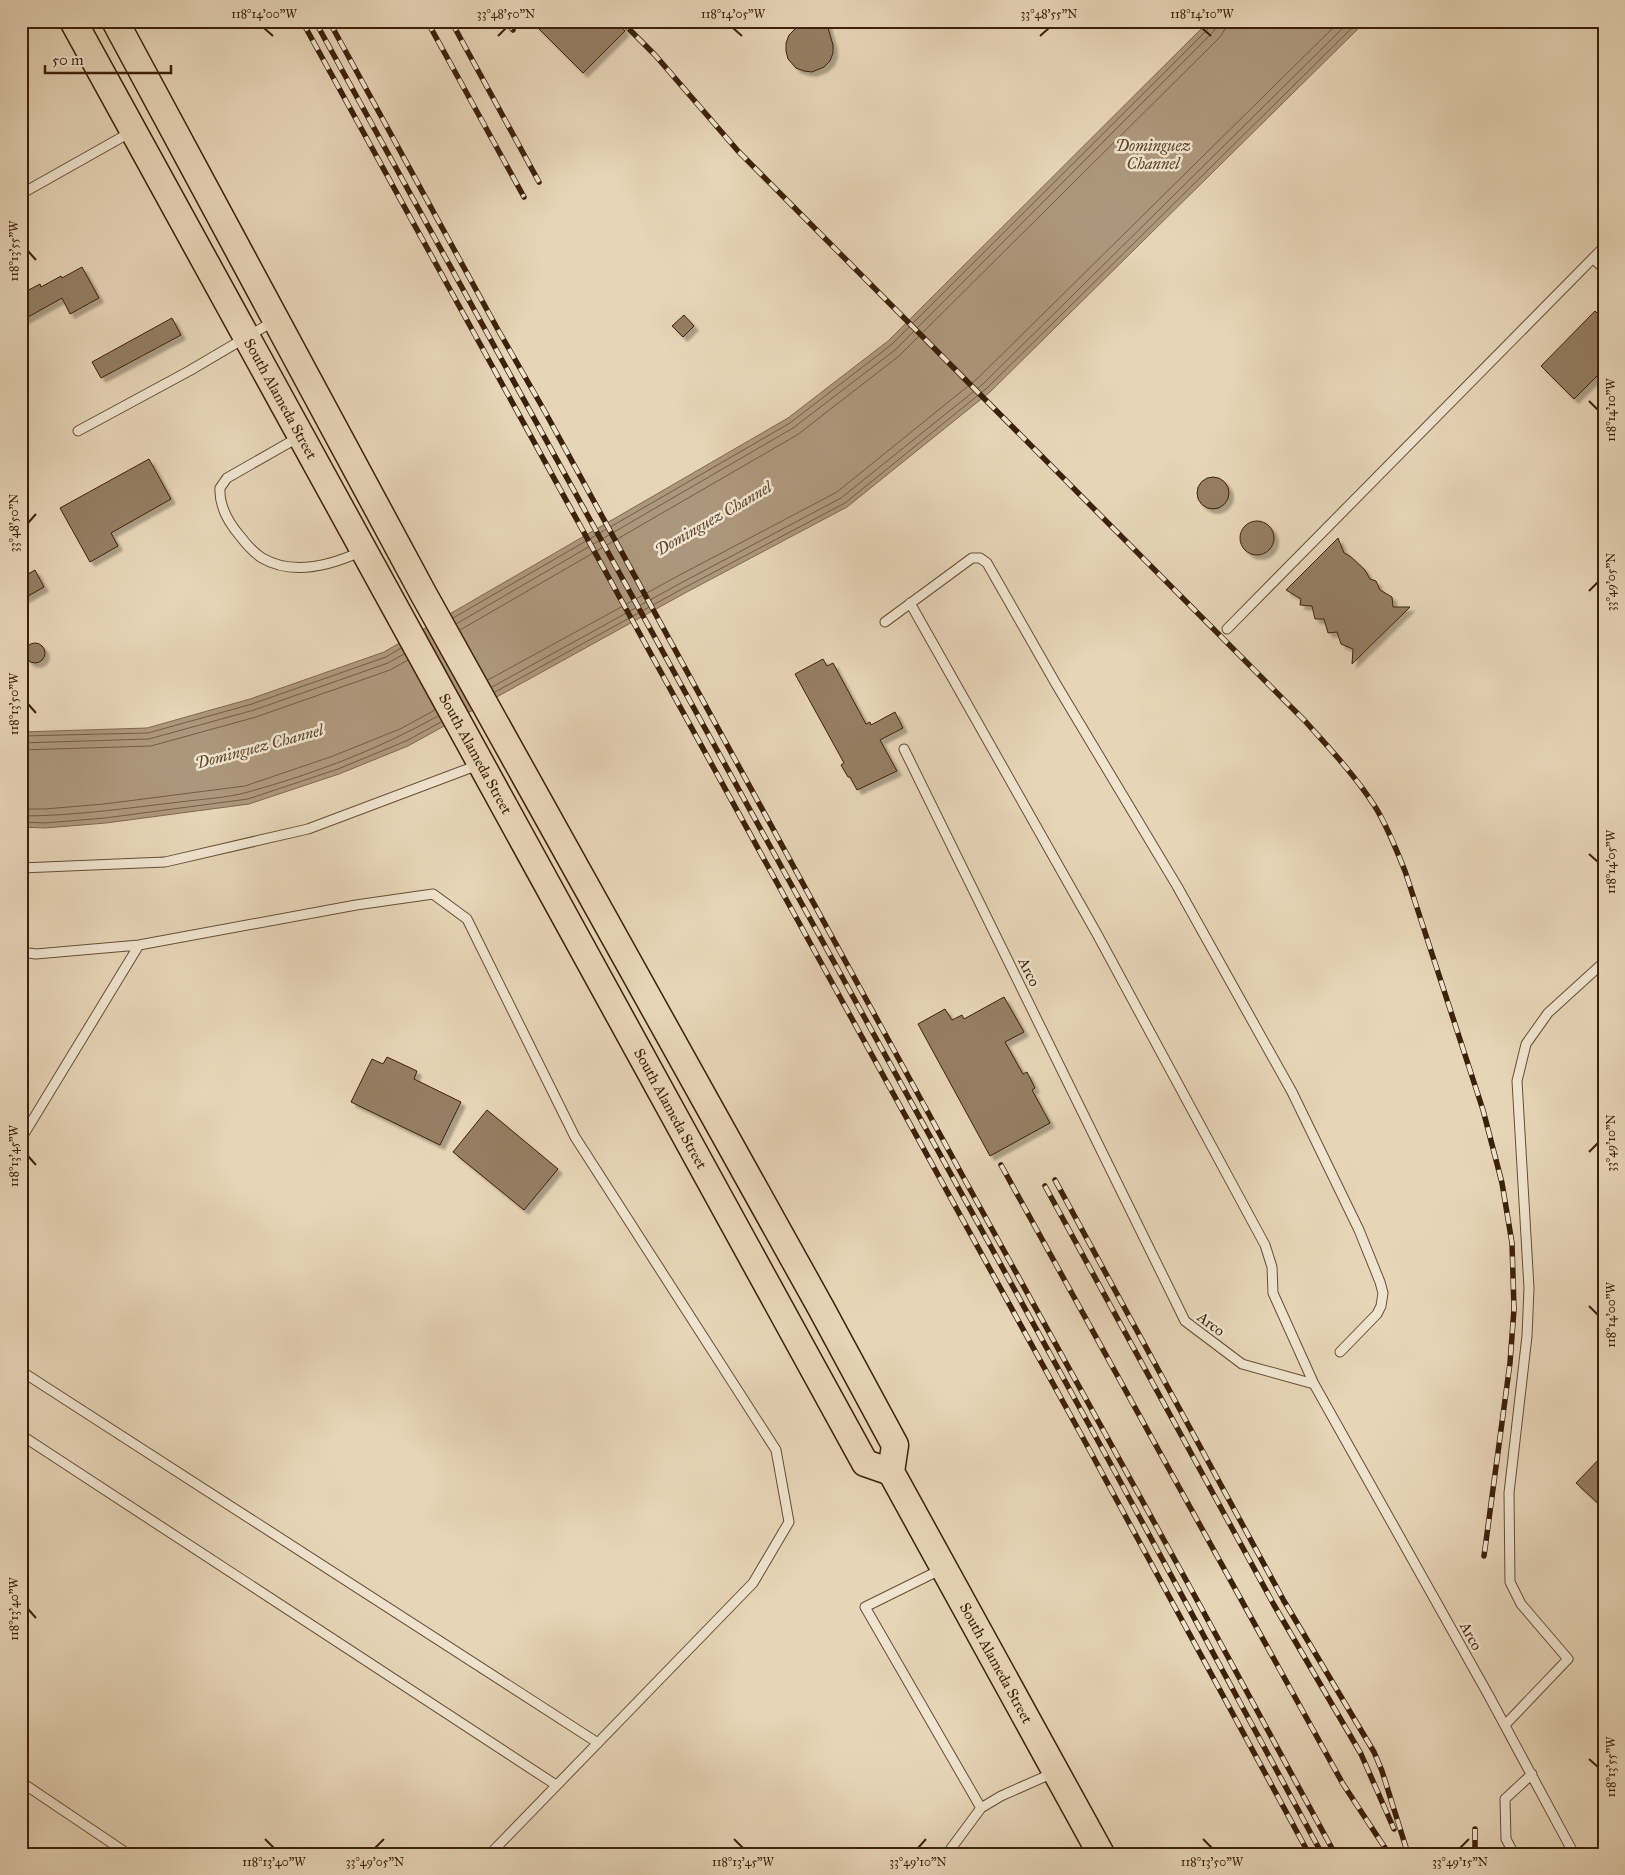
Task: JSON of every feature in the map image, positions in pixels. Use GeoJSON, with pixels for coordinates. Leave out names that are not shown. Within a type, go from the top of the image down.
{"type":"FeatureCollection","features":[{"type":"Feature","properties":{"kind":"main road","name":"South Alameda Street"},"geometry":{"type":"LineString","coordinates":[[73,21],[865,1462],[890,1472],[1101,1854]]}},
{"type":"Feature","properties":{"kind":"main road"},"geometry":{"type":"LineString","coordinates":[[115,21],[424,595],[821,1308],[895,1445],[890,1472]]}},
{"type":"Feature","properties":{"kind":"lane"},"geometry":{"type":"LineString","coordinates":[[21,194],[133,131]]}},
{"type":"Feature","properties":{"kind":"lane"},"geometry":{"type":"LineString","coordinates":[[1227,629],[1604,247]]}},
{"type":"Feature","properties":{"kind":"lane"},"geometry":{"type":"LineString","coordinates":[[1593,258],[1604,269]]}},
{"type":"Feature","properties":{"kind":"lane"},"geometry":{"type":"LineString","coordinates":[[78,430],[188,371],[276,320]]}},
{"type":"Feature","properties":{"kind":"lane"},"geometry":{"type":"LineString","coordinates":[[302,436],[227,478],[220,488],[222,508],[235,531],[250,548],[262,558],[276,564],[290,567],[330,564],[364,550]]}},
{"type":"Feature","properties":{"kind":"lane"},"geometry":{"type":"LineString","coordinates":[[885,622],[972,558],[980,558],[987,562],[1056,684],[1177,886],[1287,1083],[1360,1230],[1380,1282],[1383,1293],[1381,1306],[1377,1314],[1340,1352]]}},
{"type":"Feature","properties":{"kind":"lane"},"geometry":{"type":"LineString","coordinates":[[910,603],[1097,934],[1265,1245],[1272,1267],[1273,1293],[1314,1384]]}},
{"type":"Feature","properties":{"kind":"lane","name":"Arco"},"geometry":{"type":"LineString","coordinates":[[904,748],[1185,1321],[1242,1364],[1314,1384],[1532,1774],[1574,1854]]}},
{"type":"Feature","properties":{"kind":"lane"},"geometry":{"type":"LineString","coordinates":[[21,868],[165,862],[308,829],[479,758]]}},
{"type":"Feature","properties":{"kind":"lane"},"geometry":{"type":"LineString","coordinates":[[21,952],[36,954],[139,945],[356,905],[433,894],[467,919],[575,1137],[776,1450],[789,1522],[753,1583],[490,1854]]}},
{"type":"Feature","properties":{"kind":"lane"},"geometry":{"type":"LineString","coordinates":[[21,1139],[139,945]]}},
{"type":"Feature","properties":{"kind":"lane"},"geometry":{"type":"LineString","coordinates":[[1505,1726],[1568,1659],[1521,1604],[1510,1582],[1509,1493],[1528,1336],[1529,1288],[1517,1082],[1526,1044],[1548,1013],[1604,962]]}},
{"type":"Feature","properties":{"kind":"lane"},"geometry":{"type":"LineString","coordinates":[[21,1371],[598,1743]]}},
{"type":"Feature","properties":{"kind":"lane"},"geometry":{"type":"LineString","coordinates":[[21,1435],[556,1785]]}},
{"type":"Feature","properties":{"kind":"lane"},"geometry":{"type":"LineString","coordinates":[[944,1568],[865,1607],[981,1808]]}},
{"type":"Feature","properties":{"kind":"lane"},"geometry":{"type":"LineString","coordinates":[[947,1854],[981,1808],[1001,1796],[1056,1772]]}},
{"type":"Feature","properties":{"kind":"lane"},"geometry":{"type":"LineString","coordinates":[[1506,1854],[1505,1798],[1532,1774]]}},
{"type":"Feature","properties":{"kind":"lane"},"geometry":{"type":"LineString","coordinates":[[21,1782],[128,1854]]}},
{"type":"Feature","properties":{"kind":"lane"},"geometry":{"type":"LineString","coordinates":[[1506,1839],[1514,1854]]}},
{"type":"Feature","properties":{"kind":"water","name":"Dominguez Channel"},"geometry":{"type":"Polygon","coordinates":[[[1209,21],[1366,21],[990,392],[847,507],[685,593],[408,746],[339,774],[249,804],[106,823],[45,828],[21,827],[21,732],[147,728],[250,699],[384,652],[788,418],[888,341],[1209,21]]]}},
{"type":"Feature","properties":{"kind":"building"},"geometry":{"type":"Polygon","coordinates":[[[531,21],[616,21],[625,31],[583,73],[531,21]]]}},
{"type":"Feature","properties":{"kind":"building"},"geometry":{"type":"Polygon","coordinates":[[[810,21],[826,21],[833,45],[830,61],[824,67],[812,72],[796,68],[788,59],[786,51],[789,35],[795,29],[810,21]]]}},
{"type":"Feature","properties":{"kind":"building"},"geometry":{"type":"Polygon","coordinates":[[[82,267],[99,298],[70,314],[62,298],[21,321],[21,294],[40,284],[41,287],[61,276],[62,278],[82,267]]]}},
{"type":"Feature","properties":{"kind":"building"},"geometry":{"type":"Polygon","coordinates":[[[1595,311],[1604,320],[1604,369],[1574,399],[1541,366],[1595,311]]]}},
{"type":"Feature","properties":{"kind":"building"},"geometry":{"type":"Polygon","coordinates":[[[684,315],[694,326],[683,337],[672,326],[684,315]]]}},
{"type":"Feature","properties":{"kind":"building"},"geometry":{"type":"Polygon","coordinates":[[[172,318],[181,335],[101,378],[92,362],[172,318]]]}},
{"type":"Feature","properties":{"kind":"building"},"geometry":{"type":"Polygon","coordinates":[[[149,459],[171,499],[111,533],[118,546],[90,562],[60,508],[149,459]]]}},
{"type":"Feature","properties":{"kind":"building"},"geometry":{"type":"Polygon","coordinates":[[[1213,477],[1219,478],[1224,482],[1228,487],[1228,499],[1224,504],[1219,508],[1213,509],[1207,508],[1202,504],[1198,499],[1197,493],[1198,487],[1202,482],[1207,478],[1213,477]]]}},
{"type":"Feature","properties":{"kind":"building"},"geometry":{"type":"Polygon","coordinates":[[[1257,521],[1269,526],[1274,538],[1269,550],[1257,555],[1245,550],[1240,538],[1245,526],[1257,521]]]}},
{"type":"Feature","properties":{"kind":"building"},"geometry":{"type":"Polygon","coordinates":[[[1338,538],[1344,553],[1365,570],[1370,579],[1376,581],[1380,590],[1392,597],[1393,607],[1410,607],[1352,664],[1353,649],[1341,644],[1337,632],[1328,633],[1324,619],[1315,619],[1312,606],[1300,605],[1301,599],[1286,590],[1338,538]]]}},
{"type":"Feature","properties":{"kind":"building"},"geometry":{"type":"Polygon","coordinates":[[[35,570],[44,587],[21,600],[21,578],[35,570]]]}},
{"type":"Feature","properties":{"kind":"building"},"geometry":{"type":"Polygon","coordinates":[[[35,643],[42,646],[45,653],[42,660],[35,663],[28,660],[25,653],[28,646],[35,643]]]}},
{"type":"Feature","properties":{"kind":"building"},"geometry":{"type":"Polygon","coordinates":[[[823,659],[827,666],[833,663],[866,724],[870,722],[871,725],[895,712],[903,728],[880,740],[897,771],[857,790],[841,765],[844,763],[795,674],[823,659]]]}},
{"type":"Feature","properties":{"kind":"building"},"geometry":{"type":"Polygon","coordinates":[[[1004,997],[1024,1032],[1005,1042],[1023,1074],[1027,1072],[1035,1088],[1032,1090],[1050,1123],[990,1156],[918,1024],[945,1009],[952,1020],[962,1015],[964,1019],[1004,997]]]}},
{"type":"Feature","properties":{"kind":"building"},"geometry":{"type":"Polygon","coordinates":[[[387,1057],[417,1071],[414,1079],[461,1102],[440,1145],[351,1102],[372,1059],[383,1064],[387,1057]]]}},
{"type":"Feature","properties":{"kind":"building"},"geometry":{"type":"Polygon","coordinates":[[[487,1110],[558,1169],[524,1210],[453,1152],[487,1110]]]}},
{"type":"Feature","properties":{"kind":"building"},"geometry":{"type":"Polygon","coordinates":[[[1604,1454],[1604,1509],[1576,1483],[1604,1454]]]}},
{"type":"Feature","properties":{"kind":"railway"},"geometry":{"type":"LineString","coordinates":[[302,21],[1083,1438],[1309,1854]]}},
{"type":"Feature","properties":{"kind":"railway"},"geometry":{"type":"LineString","coordinates":[[315,21],[1114,1470],[1322,1854]]}},
{"type":"Feature","properties":{"kind":"railway"},"geometry":{"type":"LineString","coordinates":[[329,21],[1335,1854]]}},
{"type":"Feature","properties":{"kind":"railway"},"geometry":{"type":"LineString","coordinates":[[427,21],[524,197]]}},
{"type":"Feature","properties":{"kind":"railway"},"geometry":{"type":"LineString","coordinates":[[451,21],[539,182]]}},
{"type":"Feature","properties":{"kind":"railway"},"geometry":{"type":"LineString","coordinates":[[505,21],[513,30]]}},
{"type":"Feature","properties":{"kind":"railway"},"geometry":{"type":"LineString","coordinates":[[621,21],[655,55],[738,151],[1305,721],[1350,772],[1379,813],[1405,871],[1483,1110],[1502,1183],[1512,1243],[1514,1309],[1510,1363],[1484,1556]]}},
{"type":"Feature","properties":{"kind":"railway"},"geometry":{"type":"LineString","coordinates":[[1001,1165],[1343,1784],[1389,1854]]}},
{"type":"Feature","properties":{"kind":"railway"},"geometry":{"type":"LineString","coordinates":[[1055,1180],[1284,1601],[1374,1752],[1382,1771],[1408,1854]]}},
{"type":"Feature","properties":{"kind":"railway"},"geometry":{"type":"LineString","coordinates":[[1045,1186],[1274,1605],[1361,1754],[1394,1829]]}},
{"type":"Feature","properties":{"kind":"railway"},"geometry":{"type":"LineString","coordinates":[[1475,1829],[1475,1854]]}}]}
